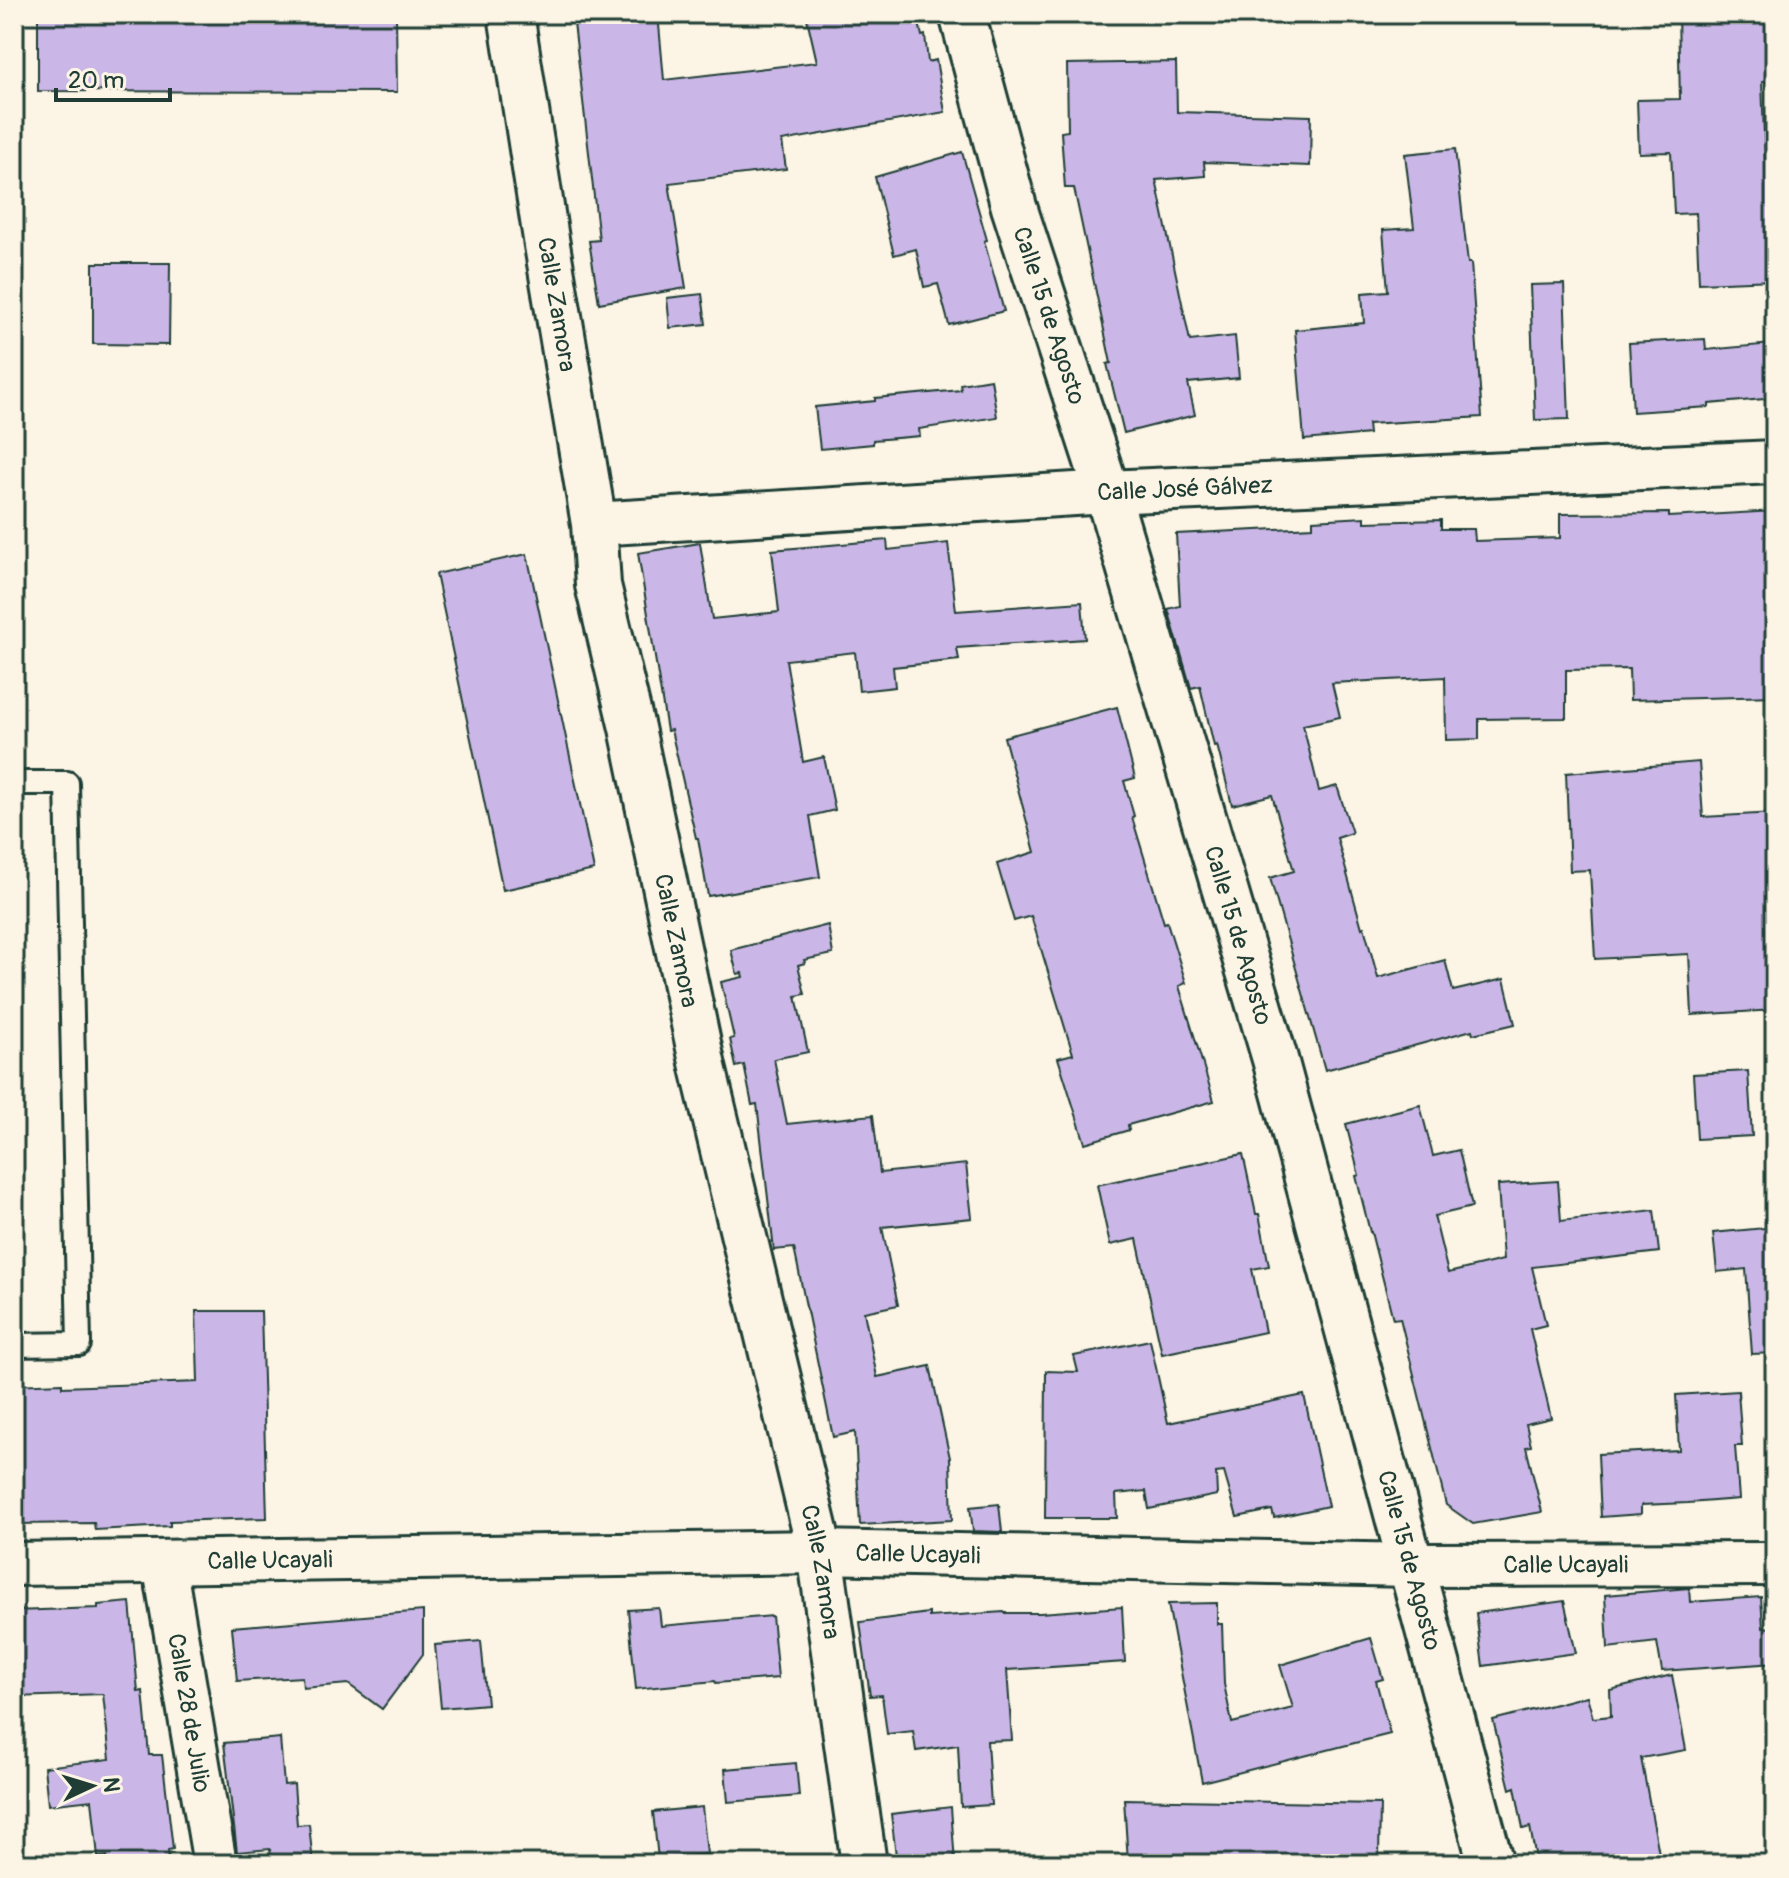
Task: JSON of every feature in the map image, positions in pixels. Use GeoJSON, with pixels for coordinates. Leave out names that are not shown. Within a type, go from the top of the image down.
{"type":"FeatureCollection","features":[{"type":"Feature","properties":{"kind":"street","name":"Calle Zamora"},"geometry":{"type":"LineString","coordinates":[[511,14],[594,524],[598,585],[635,743],[700,1052],[820,1552],[864,1864]]}},
{"type":"Feature","properties":{"kind":"street","name":"Calle 15 de Agosto"},"geometry":{"type":"LineString","coordinates":[[962,14],[1014,207],[1107,492],[1275,1059],[1491,1864]]}},
{"type":"Feature","properties":{"kind":"street","name":"Calle José Gálvez"},"geometry":{"type":"LineString","coordinates":[[594,524],[1107,492],[1775,462]]}},
{"type":"Feature","properties":{"kind":"street","name":"Calle Ucayali"},"geometry":{"type":"LineString","coordinates":[[14,1564],[820,1552],[1410,1565],[1775,1564]]}},
{"type":"Feature","properties":{"kind":"street","name":"Calle 28 de Julio"},"geometry":{"type":"LineString","coordinates":[[164,1563],[215,1864]]}},
{"type":"Feature","properties":{"kind":"lane"},"geometry":{"type":"LineString","coordinates":[[14,783],[67,783],[79,1344],[14,1345]]}},
{"type":"Feature","properties":{"kind":"building"},"geometry":{"type":"Polygon","coordinates":[[[38,14],[396,14],[397,92],[38,91],[38,14]]]}},
{"type":"Feature","properties":{"kind":"building"},"geometry":{"type":"Polygon","coordinates":[[[573,14],[658,14],[664,80],[817,62],[806,14],[917,14],[922,36],[925,35],[928,62],[936,60],[945,112],[782,141],[786,169],[669,183],[686,288],[599,303],[589,241],[599,240],[573,14]]]}},
{"type":"Feature","properties":{"kind":"building"},"geometry":{"type":"Polygon","coordinates":[[[1678,14],[1771,14],[1771,31],[1775,31],[1775,82],[1762,82],[1765,159],[1770,159],[1774,280],[1699,283],[1696,213],[1674,214],[1671,152],[1639,153],[1637,100],[1680,99],[1678,14]]]}},
{"type":"Feature","properties":{"kind":"building"},"geometry":{"type":"Polygon","coordinates":[[[1176,62],[1177,112],[1311,116],[1310,166],[1204,162],[1205,176],[1156,180],[1190,341],[1235,336],[1239,378],[1188,383],[1195,415],[1124,433],[1107,364],[1111,363],[1074,188],[1065,188],[1061,132],[1068,131],[1067,64],[1176,62]]]}},
{"type":"Feature","properties":{"kind":"building"},"geometry":{"type":"Polygon","coordinates":[[[1455,149],[1468,263],[1471,263],[1482,417],[1368,424],[1369,434],[1304,440],[1295,330],[1364,323],[1362,293],[1388,291],[1383,230],[1414,228],[1405,154],[1455,149]]]}},
{"type":"Feature","properties":{"kind":"building"},"geometry":{"type":"Polygon","coordinates":[[[962,152],[1004,311],[949,325],[938,284],[924,287],[916,249],[894,255],[875,177],[962,152]]]}},
{"type":"Feature","properties":{"kind":"building"},"geometry":{"type":"Polygon","coordinates":[[[93,263],[170,263],[169,345],[93,344],[93,263]]]}},
{"type":"Feature","properties":{"kind":"building"},"geometry":{"type":"Polygon","coordinates":[[[1564,284],[1569,419],[1535,420],[1530,285],[1564,284]]]}},
{"type":"Feature","properties":{"kind":"building"},"geometry":{"type":"Polygon","coordinates":[[[702,294],[706,324],[670,328],[667,298],[702,294]]]}},
{"type":"Feature","properties":{"kind":"building"},"geometry":{"type":"Polygon","coordinates":[[[1705,339],[1706,350],[1772,344],[1775,398],[1709,404],[1709,407],[1633,412],[1629,343],[1705,339]]]}},
{"type":"Feature","properties":{"kind":"building"},"geometry":{"type":"Polygon","coordinates":[[[991,379],[997,417],[919,429],[920,436],[820,449],[815,407],[961,390],[960,384],[991,379]]]}},
{"type":"Feature","properties":{"kind":"building"},"geometry":{"type":"Polygon","coordinates":[[[1775,511],[1775,696],[1630,700],[1629,669],[1566,670],[1566,718],[1479,719],[1479,739],[1446,740],[1445,677],[1332,683],[1340,717],[1303,725],[1319,791],[1337,786],[1352,833],[1337,838],[1378,978],[1445,960],[1453,991],[1504,979],[1515,1024],[1473,1034],[1472,1030],[1325,1070],[1270,878],[1294,871],[1272,795],[1232,805],[1200,686],[1191,688],[1168,609],[1180,606],[1176,534],[1313,527],[1313,520],[1365,517],[1365,522],[1441,520],[1441,529],[1474,529],[1475,541],[1560,538],[1560,514],[1669,513],[1669,517],[1775,511]]]}},
{"type":"Feature","properties":{"kind":"building"},"geometry":{"type":"Polygon","coordinates":[[[887,540],[888,550],[948,543],[956,611],[1082,602],[1085,639],[957,648],[959,660],[893,667],[895,687],[859,691],[855,652],[786,660],[803,762],[824,757],[835,810],[810,816],[820,877],[708,896],[698,838],[671,730],[667,731],[638,553],[700,543],[712,619],[779,612],[772,550],[887,540]]]}},
{"type":"Feature","properties":{"kind":"building"},"geometry":{"type":"Polygon","coordinates":[[[527,554],[594,870],[503,890],[436,574],[527,554]]]}},
{"type":"Feature","properties":{"kind":"building"},"geometry":{"type":"Polygon","coordinates":[[[1117,707],[1135,778],[1124,781],[1132,817],[1186,983],[1179,986],[1214,1101],[1128,1125],[1129,1130],[1085,1143],[1058,1058],[1073,1054],[1031,916],[1014,921],[997,864],[1035,852],[1004,737],[1117,707]]]}},
{"type":"Feature","properties":{"kind":"building"},"geometry":{"type":"Polygon","coordinates":[[[1699,762],[1703,817],[1775,813],[1775,1010],[1692,1015],[1689,954],[1595,959],[1590,870],[1570,871],[1566,773],[1699,762]]]}},
{"type":"Feature","properties":{"kind":"building"},"geometry":{"type":"Polygon","coordinates":[[[828,925],[833,954],[804,960],[805,963],[798,965],[805,994],[796,996],[808,1052],[774,1059],[787,1124],[873,1115],[880,1173],[966,1164],[972,1218],[882,1227],[898,1305],[864,1312],[877,1377],[930,1366],[950,1458],[952,1520],[860,1525],[855,1432],[833,1437],[794,1248],[774,1250],[757,1104],[752,1105],[744,1065],[736,1067],[730,1039],[734,1038],[721,982],[743,977],[742,973],[737,974],[731,950],[828,925]]]}},
{"type":"Feature","properties":{"kind":"building"},"geometry":{"type":"Polygon","coordinates":[[[1748,1071],[1752,1136],[1697,1139],[1693,1074],[1748,1071]]]}},
{"type":"Feature","properties":{"kind":"building"},"geometry":{"type":"Polygon","coordinates":[[[1420,1105],[1433,1156],[1459,1150],[1472,1207],[1434,1216],[1448,1273],[1503,1260],[1498,1185],[1558,1181],[1561,1221],[1654,1210],[1659,1252],[1532,1267],[1546,1325],[1530,1329],[1551,1418],[1526,1424],[1531,1446],[1526,1447],[1542,1512],[1473,1524],[1446,1505],[1400,1318],[1393,1319],[1370,1232],[1346,1124],[1420,1105]]]}},
{"type":"Feature","properties":{"kind":"building"},"geometry":{"type":"Polygon","coordinates":[[[1243,1154],[1269,1266],[1252,1269],[1265,1332],[1162,1354],[1137,1239],[1110,1245],[1097,1185],[1243,1154]]]}},
{"type":"Feature","properties":{"kind":"building"},"geometry":{"type":"Polygon","coordinates":[[[1775,1227],[1775,1353],[1752,1354],[1746,1269],[1717,1272],[1713,1233],[1775,1227]]]}},
{"type":"Feature","properties":{"kind":"building"},"geometry":{"type":"Polygon","coordinates":[[[196,1311],[261,1311],[267,1518],[170,1521],[170,1526],[95,1530],[94,1523],[14,1524],[14,1385],[62,1383],[62,1387],[198,1382],[196,1311]]]}},
{"type":"Feature","properties":{"kind":"building"},"geometry":{"type":"Polygon","coordinates":[[[1150,1340],[1168,1423],[1304,1395],[1328,1506],[1274,1518],[1272,1510],[1237,1517],[1224,1472],[1216,1473],[1217,1495],[1149,1509],[1146,1491],[1116,1494],[1117,1518],[1045,1518],[1046,1371],[1078,1372],[1074,1356],[1150,1340]]]}},
{"type":"Feature","properties":{"kind":"building"},"geometry":{"type":"Polygon","coordinates":[[[1738,1391],[1742,1446],[1735,1446],[1739,1499],[1641,1505],[1641,1514],[1601,1517],[1598,1454],[1679,1450],[1676,1395],[1738,1391]]]}},
{"type":"Feature","properties":{"kind":"building"},"geometry":{"type":"Polygon","coordinates":[[[999,1504],[1002,1532],[973,1531],[970,1507],[999,1504]]]}},
{"type":"Feature","properties":{"kind":"building"},"geometry":{"type":"Polygon","coordinates":[[[1689,1588],[1690,1602],[1761,1597],[1763,1628],[1775,1627],[1775,1663],[1662,1671],[1657,1642],[1608,1648],[1605,1595],[1689,1588]]]}},
{"type":"Feature","properties":{"kind":"building"},"geometry":{"type":"Polygon","coordinates":[[[1564,1601],[1576,1653],[1483,1666],[1476,1613],[1564,1601]]]}},
{"type":"Feature","properties":{"kind":"building"},"geometry":{"type":"Polygon","coordinates":[[[130,1602],[138,1692],[143,1691],[149,1755],[162,1755],[173,1849],[168,1850],[169,1864],[108,1864],[107,1856],[98,1857],[92,1800],[48,1805],[44,1767],[110,1759],[103,1694],[14,1697],[14,1611],[98,1608],[98,1605],[130,1602]]]}},
{"type":"Feature","properties":{"kind":"building"},"geometry":{"type":"Polygon","coordinates":[[[1217,1603],[1217,1624],[1222,1624],[1224,1684],[1232,1723],[1293,1708],[1280,1665],[1371,1638],[1383,1679],[1376,1681],[1390,1734],[1202,1782],[1168,1604],[1217,1603]]]}},
{"type":"Feature","properties":{"kind":"building"},"geometry":{"type":"Polygon","coordinates":[[[1122,1607],[1125,1662],[1007,1670],[1012,1740],[987,1741],[991,1805],[961,1807],[958,1745],[916,1751],[913,1731],[887,1734],[882,1695],[870,1696],[860,1622],[929,1613],[929,1617],[1122,1607]]]}},
{"type":"Feature","properties":{"kind":"building"},"geometry":{"type":"Polygon","coordinates":[[[659,1608],[661,1626],[772,1616],[778,1678],[636,1689],[628,1610],[659,1608]]]}},
{"type":"Feature","properties":{"kind":"building"},"geometry":{"type":"Polygon","coordinates":[[[423,1611],[423,1654],[382,1709],[348,1684],[303,1688],[302,1677],[237,1681],[232,1627],[423,1611]]]}},
{"type":"Feature","properties":{"kind":"building"},"geometry":{"type":"Polygon","coordinates":[[[481,1641],[487,1704],[441,1708],[435,1645],[481,1641]]]}},
{"type":"Feature","properties":{"kind":"building"},"geometry":{"type":"Polygon","coordinates":[[[1672,1675],[1686,1750],[1641,1758],[1661,1864],[1537,1864],[1530,1827],[1523,1829],[1515,1787],[1510,1789],[1493,1720],[1587,1696],[1593,1718],[1611,1716],[1610,1690],[1672,1675]]]}},
{"type":"Feature","properties":{"kind":"building"},"geometry":{"type":"Polygon","coordinates":[[[280,1738],[284,1785],[294,1784],[297,1825],[309,1824],[313,1864],[272,1864],[270,1849],[237,1852],[224,1743],[280,1738]]]}},
{"type":"Feature","properties":{"kind":"building"},"geometry":{"type":"Polygon","coordinates":[[[796,1763],[799,1796],[728,1802],[725,1769],[796,1763]]]}},
{"type":"Feature","properties":{"kind":"building"},"geometry":{"type":"Polygon","coordinates":[[[1124,1799],[1380,1804],[1379,1857],[1376,1857],[1376,1864],[1199,1864],[1200,1857],[1128,1862],[1124,1799]]]}},
{"type":"Feature","properties":{"kind":"building"},"geometry":{"type":"Polygon","coordinates":[[[702,1807],[707,1854],[658,1859],[653,1812],[702,1807]]]}},
{"type":"Feature","properties":{"kind":"building"},"geometry":{"type":"Polygon","coordinates":[[[951,1807],[955,1864],[897,1864],[891,1814],[951,1807]]]}}]}
